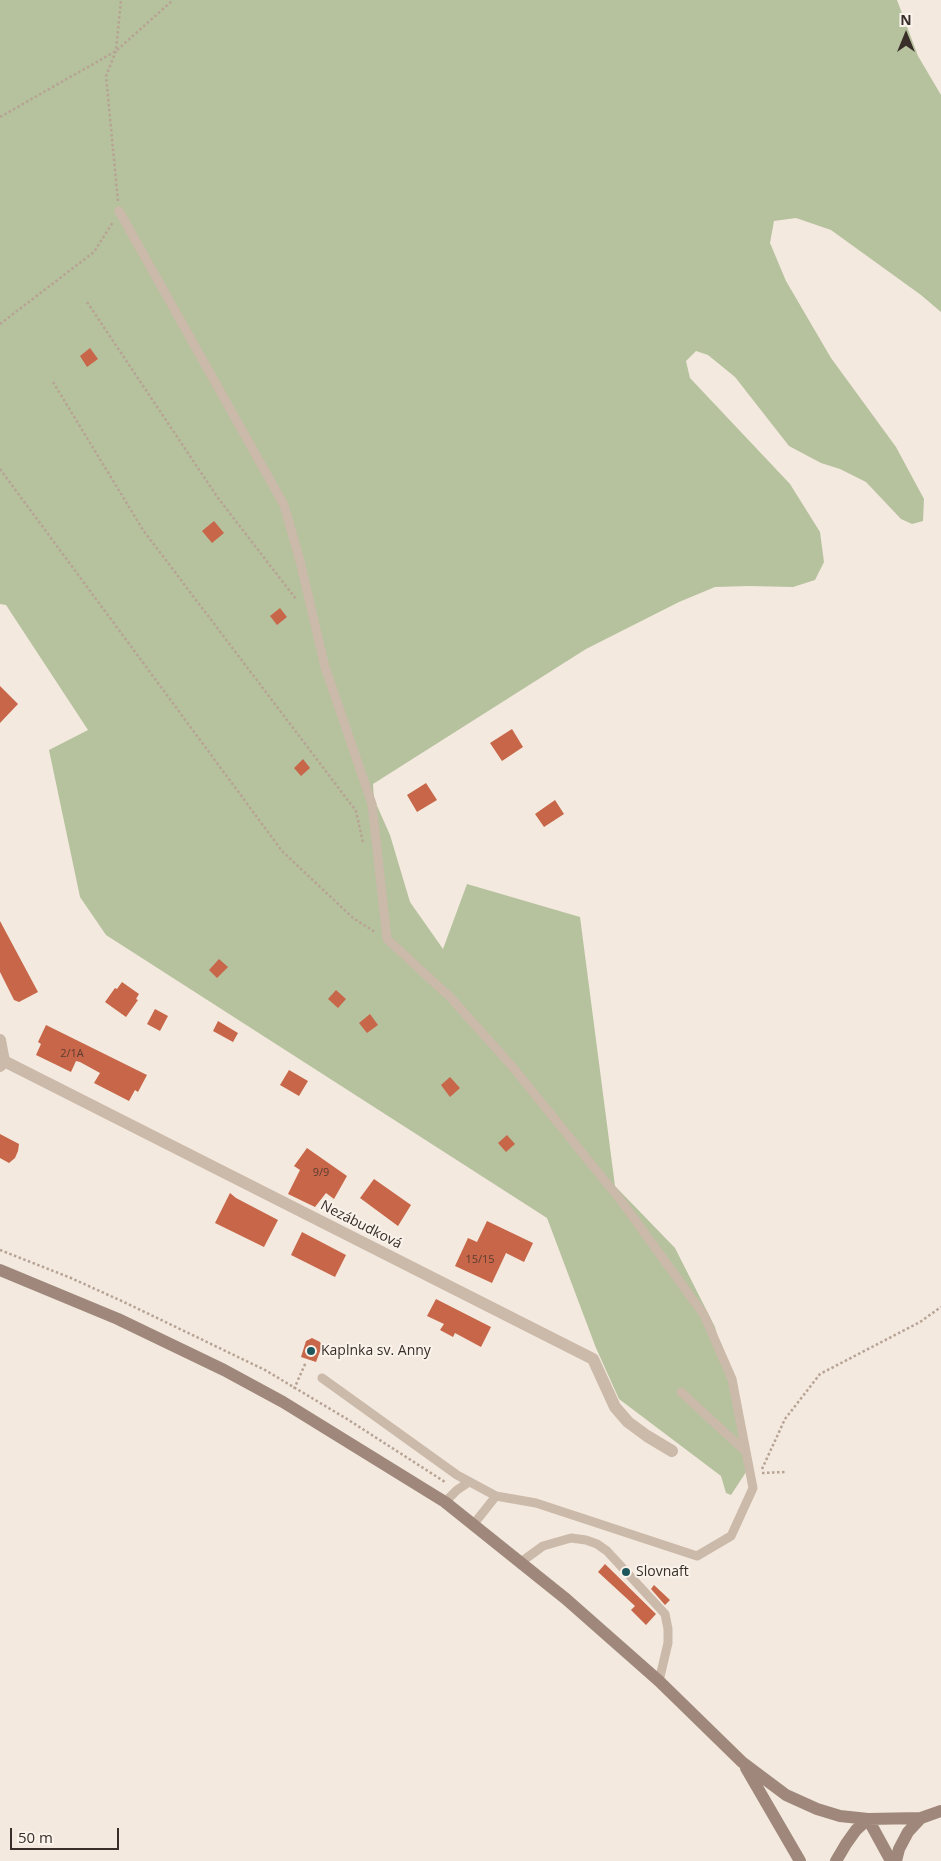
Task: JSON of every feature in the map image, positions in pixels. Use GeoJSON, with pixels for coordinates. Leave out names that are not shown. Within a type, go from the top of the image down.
{"type":"FeatureCollection","features":[{"type":"Feature","properties":{"kind":"main road"},"geometry":{"type":"LineString","coordinates":[[0,1270],[102,1312],[224,1370],[283,1402],[445,1502],[566,1599],[659,1681],[742,1762],[786,1795],[802,1803],[840,1816],[868,1819],[921,1818],[941,1811]]}},
{"type":"Feature","properties":{"kind":"main road"},"geometry":{"type":"LineString","coordinates":[[742,1762],[800,1861]]}},
{"type":"Feature","properties":{"kind":"main road"},"geometry":{"type":"LineString","coordinates":[[896,1861],[899,1849],[908,1832],[921,1818]]}},
{"type":"Feature","properties":{"kind":"main road"},"geometry":{"type":"LineString","coordinates":[[836,1861],[856,1830],[868,1819]]}},
{"type":"Feature","properties":{"kind":"main road"},"geometry":{"type":"LineString","coordinates":[[868,1819],[891,1861]]}},
{"type":"Feature","properties":{"kind":"street"},"geometry":{"type":"LineString","coordinates":[[0,1040],[2,1064]]}},
{"type":"Feature","properties":{"kind":"street","name":"Nezábudková"},"geometry":{"type":"LineString","coordinates":[[2,1064],[593,1359],[615,1407],[628,1422],[672,1451]]}},
{"type":"Feature","properties":{"kind":"lane"},"geometry":{"type":"LineString","coordinates":[[119,211],[284,505],[300,561],[325,667],[372,804],[386,939],[450,997],[511,1065],[622,1202],[704,1315],[732,1379],[754,1488],[731,1536],[697,1556],[536,1503],[496,1496],[469,1482],[322,1378]]}},
{"type":"Feature","properties":{"kind":"lane"},"geometry":{"type":"LineString","coordinates":[[681,1392],[746,1452]]}},
{"type":"Feature","properties":{"kind":"lane"},"geometry":{"type":"LineString","coordinates":[[445,1502],[457,1490],[469,1482]]}},
{"type":"Feature","properties":{"kind":"lane"},"geometry":{"type":"LineString","coordinates":[[474,1525],[496,1496]]}},
{"type":"Feature","properties":{"kind":"lane"},"geometry":{"type":"LineString","coordinates":[[521,1562],[543,1546],[571,1538],[586,1540],[608,1551],[665,1614],[668,1643],[659,1681]]}},
{"type":"Feature","properties":{"kind":"path"},"geometry":{"type":"LineString","coordinates":[[0,324],[94,252],[119,211],[106,76],[116,51],[121,0]]}},
{"type":"Feature","properties":{"kind":"path"},"geometry":{"type":"LineString","coordinates":[[0,117],[116,51],[173,0]]}},
{"type":"Feature","properties":{"kind":"path"},"geometry":{"type":"LineString","coordinates":[[87,302],[218,498],[296,599]]}},
{"type":"Feature","properties":{"kind":"path"},"geometry":{"type":"LineString","coordinates":[[53,382],[143,530],[356,811],[364,844]]}},
{"type":"Feature","properties":{"kind":"path"},"geometry":{"type":"LineString","coordinates":[[0,469],[282,851],[353,918],[386,939]]}},
{"type":"Feature","properties":{"kind":"path"},"geometry":{"type":"LineString","coordinates":[[785,1472],[760,1473],[785,1419],[820,1374],[920,1322],[941,1307]]}},
{"type":"Feature","properties":{"kind":"path"},"geometry":{"type":"LineString","coordinates":[[294,1389],[306,1362]]}},
{"type":"Feature","properties":{"kind":"green space"},"geometry":{"type":"Polygon","coordinates":[[[0,0],[897,0],[918,56],[941,95],[941,312],[921,295],[831,230],[796,218],[774,221],[770,243],[786,281],[831,358],[896,447],[924,499],[923,521],[912,524],[901,519],[866,482],[840,469],[821,463],[789,446],[735,377],[708,355],[696,351],[686,361],[690,378],[790,484],[820,532],[824,562],[815,580],[793,587],[715,587],[679,602],[586,649],[373,784],[374,799],[390,835],[410,902],[443,949],[467,884],[580,917],[615,1186],[675,1248],[715,1327],[752,1463],[731,1495],[726,1493],[721,1476],[619,1399],[596,1348],[547,1218],[106,935],[80,897],[49,750],[88,730],[6,605],[0,604],[0,0]]]}},
{"type":"Feature","properties":{"kind":"building"},"geometry":{"type":"Polygon","coordinates":[[[90,348],[98,359],[87,367],[80,356],[90,348]]]}},
{"type":"Feature","properties":{"kind":"building"},"geometry":{"type":"Polygon","coordinates":[[[214,521],[224,533],[212,543],[202,531],[214,521]]]}},
{"type":"Feature","properties":{"kind":"building"},"geometry":{"type":"Polygon","coordinates":[[[280,608],[287,617],[277,625],[270,616],[280,608]]]}},
{"type":"Feature","properties":{"kind":"building"},"geometry":{"type":"Polygon","coordinates":[[[0,686],[18,704],[0,723],[0,686]]]}},
{"type":"Feature","properties":{"kind":"building"},"geometry":{"type":"Polygon","coordinates":[[[512,729],[523,747],[502,761],[490,743],[512,729]]]}},
{"type":"Feature","properties":{"kind":"building"},"geometry":{"type":"Polygon","coordinates":[[[303,759],[310,768],[301,776],[294,768],[303,759]]]}},
{"type":"Feature","properties":{"kind":"building"},"geometry":{"type":"Polygon","coordinates":[[[426,783],[437,800],[417,812],[407,795],[426,783]]]}},
{"type":"Feature","properties":{"kind":"building"},"geometry":{"type":"Polygon","coordinates":[[[555,800],[564,814],[544,827],[535,814],[555,800]]]}},
{"type":"Feature","properties":{"kind":"building"},"geometry":{"type":"Polygon","coordinates":[[[0,921],[38,992],[19,1002],[14,1000],[0,972],[0,921]]]}},
{"type":"Feature","properties":{"kind":"building"},"geometry":{"type":"Polygon","coordinates":[[[219,959],[228,967],[217,978],[209,970],[219,959]]]}},
{"type":"Feature","properties":{"kind":"building"},"geometry":{"type":"Polygon","coordinates":[[[122,982],[139,994],[136,999],[138,1000],[126,1017],[105,1002],[122,982]]]}},
{"type":"Feature","properties":{"kind":"building"},"geometry":{"type":"Polygon","coordinates":[[[336,990],[346,999],[338,1008],[328,999],[336,990]]]}},
{"type":"Feature","properties":{"kind":"building"},"geometry":{"type":"Polygon","coordinates":[[[155,1009],[168,1016],[160,1031],[147,1024],[155,1009]]]}},
{"type":"Feature","properties":{"kind":"building"},"geometry":{"type":"Polygon","coordinates":[[[370,1014],[378,1025],[367,1033],[359,1023],[370,1014]]]}},
{"type":"Feature","properties":{"kind":"building"},"geometry":{"type":"Polygon","coordinates":[[[218,1021],[238,1033],[233,1042],[213,1031],[218,1021]]]}},
{"type":"Feature","properties":{"kind":"building"},"geometry":{"type":"Polygon","coordinates":[[[46,1025],[147,1075],[138,1092],[135,1090],[129,1101],[94,1083],[100,1073],[80,1062],[76,1061],[71,1072],[36,1055],[41,1044],[38,1042],[46,1025]]]}},
{"type":"Feature","properties":{"kind":"building"},"geometry":{"type":"Polygon","coordinates":[[[289,1070],[308,1081],[299,1096],[280,1085],[289,1070]]]}},
{"type":"Feature","properties":{"kind":"building"},"geometry":{"type":"Polygon","coordinates":[[[450,1077],[460,1088],[450,1097],[441,1085],[450,1077]]]}},
{"type":"Feature","properties":{"kind":"building"},"geometry":{"type":"Polygon","coordinates":[[[0,1134],[19,1144],[15,1158],[9,1163],[0,1158],[0,1134]]]}},
{"type":"Feature","properties":{"kind":"building"},"geometry":{"type":"Polygon","coordinates":[[[507,1135],[515,1144],[506,1152],[498,1143],[507,1135]]]}},
{"type":"Feature","properties":{"kind":"building"},"geometry":{"type":"Polygon","coordinates":[[[307,1148],[347,1176],[334,1199],[326,1193],[315,1207],[288,1194],[300,1170],[294,1166],[307,1148]]]}},
{"type":"Feature","properties":{"kind":"building"},"geometry":{"type":"Polygon","coordinates":[[[374,1179],[411,1205],[398,1226],[360,1198],[374,1179]]]}},
{"type":"Feature","properties":{"kind":"building"},"geometry":{"type":"Polygon","coordinates":[[[230,1193],[278,1220],[264,1247],[215,1223],[230,1193]]]}},
{"type":"Feature","properties":{"kind":"building"},"geometry":{"type":"Polygon","coordinates":[[[487,1221],[533,1243],[524,1262],[506,1253],[492,1283],[455,1266],[468,1238],[477,1242],[487,1221]]]}},
{"type":"Feature","properties":{"kind":"building"},"geometry":{"type":"Polygon","coordinates":[[[302,1232],[346,1255],[335,1277],[291,1255],[302,1232]]]}},
{"type":"Feature","properties":{"kind":"building"},"geometry":{"type":"Polygon","coordinates":[[[436,1299],[491,1327],[481,1347],[455,1333],[453,1337],[440,1330],[444,1324],[427,1316],[436,1299]]]}},
{"type":"Feature","properties":{"kind":"building","name":"Kaplnka sv. Anny"},"geometry":{"type":"Polygon","coordinates":[[[312,1338],[320,1342],[322,1346],[316,1362],[301,1357],[306,1341],[312,1338]]]}},
{"type":"Feature","properties":{"kind":"building"},"geometry":{"type":"Polygon","coordinates":[[[605,1564],[656,1614],[646,1625],[631,1610],[635,1606],[598,1572],[605,1564]]]}},
{"type":"Feature","properties":{"kind":"building"},"geometry":{"type":"Polygon","coordinates":[[[654,1585],[670,1600],[665,1605],[651,1589],[654,1585]]]}},
{"type":"Feature","properties":{"kind":"place","name":"Kaplnka sv. Anny"},"geometry":{"type":"Point","coordinates":[311,1351]}},
{"type":"Feature","properties":{"kind":"place","name":"Slovnaft"},"geometry":{"type":"Point","coordinates":[626,1572]}}]}
